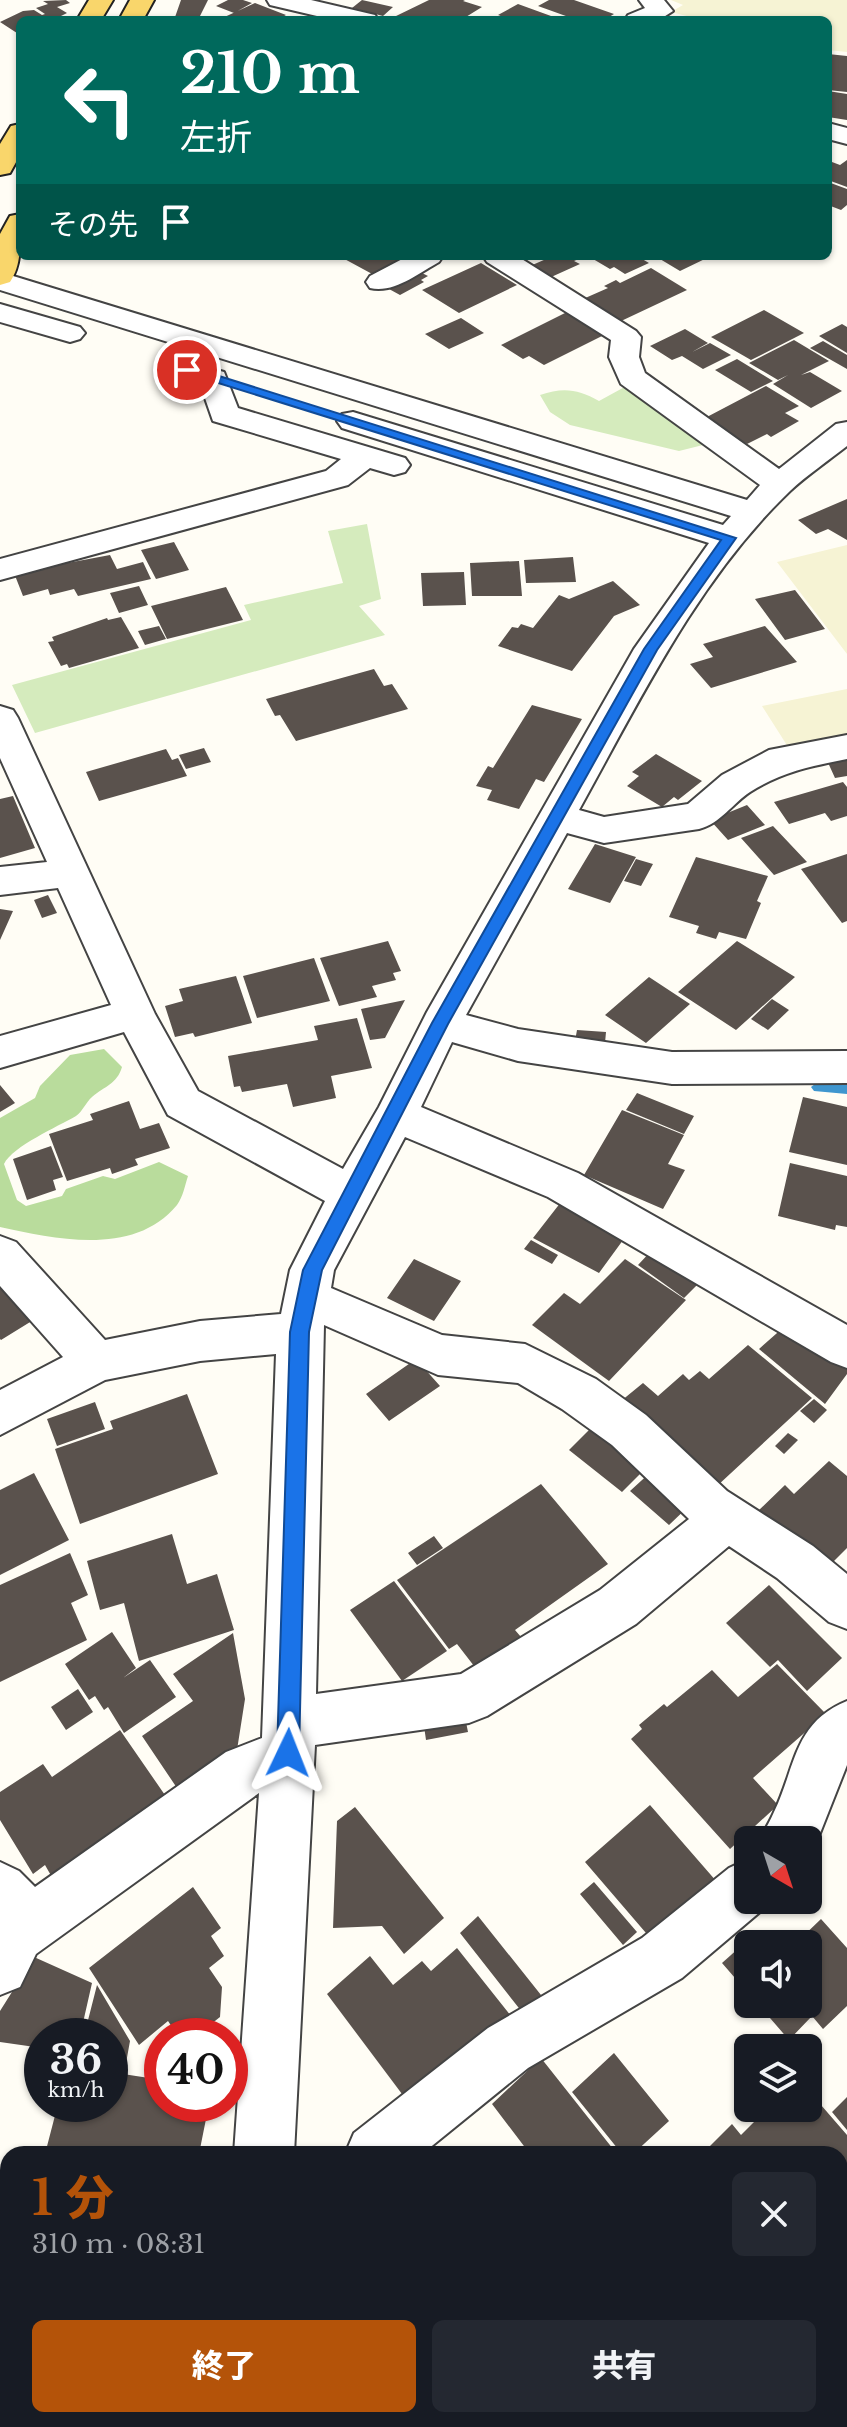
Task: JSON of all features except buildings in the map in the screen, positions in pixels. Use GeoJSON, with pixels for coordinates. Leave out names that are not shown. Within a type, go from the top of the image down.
{"type":"FeatureCollection","features":[{"type":"Feature","properties":{"kind":"main road"},"geometry":{"type":"LineString","coordinates":[[0,167],[16,139]]}},
{"type":"Feature","properties":{"kind":"main road"},"geometry":{"type":"LineString","coordinates":[[0,278],[7,247],[16,230]]}},
{"type":"Feature","properties":{"kind":"street"},"geometry":{"type":"LineString","coordinates":[[279,0],[305,14],[325,16]]}},
{"type":"Feature","properties":{"kind":"street"},"geometry":{"type":"LineString","coordinates":[[648,16],[661,11],[651,0]]}},
{"type":"Feature","properties":{"kind":"street"},"geometry":{"type":"LineString","coordinates":[[380,282],[421,260]]}},
{"type":"Feature","properties":{"kind":"street"},"geometry":{"type":"LineString","coordinates":[[503,260],[626,337],[624,357],[632,378],[779,484]]}},
{"type":"Feature","properties":{"kind":"street"},"geometry":{"type":"LineString","coordinates":[[0,278],[741,525]]}},
{"type":"Feature","properties":{"kind":"street"},"geometry":{"type":"LineString","coordinates":[[0,313],[100,342]]}},
{"type":"Feature","properties":{"kind":"street"},"geometry":{"type":"LineString","coordinates":[[244,387],[199,374],[224,414],[564,516],[624,506]]}},
{"type":"Feature","properties":{"kind":"street"},"geometry":{"type":"LineString","coordinates":[[320,411],[624,506],[741,525]]}},
{"type":"Feature","properties":{"kind":"street"},"geometry":{"type":"LineString","coordinates":[[264,2146],[288,1738],[303,1316],[312,1270],[396,1115],[441,1023],[651,649],[741,525],[779,484],[847,431]]}},
{"type":"Feature","properties":{"kind":"street"},"geometry":{"type":"LineString","coordinates":[[0,570],[337,478],[365,456]]}},
{"type":"Feature","properties":{"kind":"street"},"geometry":{"type":"LineString","coordinates":[[0,718],[135,1014],[183,1103],[351,1194]]}},
{"type":"Feature","properties":{"kind":"street"},"geometry":{"type":"LineString","coordinates":[[557,817],[604,830],[699,816],[735,784],[782,759],[847,747]]}},
{"type":"Feature","properties":{"kind":"street"},"geometry":{"type":"LineString","coordinates":[[0,881],[70,873]]}},
{"type":"Feature","properties":{"kind":"street"},"geometry":{"type":"LineString","coordinates":[[0,1052],[135,1014]]}},
{"type":"Feature","properties":{"kind":"street"},"geometry":{"type":"LineString","coordinates":[[441,1023],[518,1045],[672,1068],[847,1067]]}},
{"type":"Feature","properties":{"kind":"street"},"geometry":{"type":"LineString","coordinates":[[396,1115],[563,1185],[847,1348]]}},
{"type":"Feature","properties":{"kind":"street"},"geometry":{"type":"LineString","coordinates":[[0,1255],[96,1362]]}},
{"type":"Feature","properties":{"kind":"street"},"geometry":{"type":"LineString","coordinates":[[0,1414],[96,1362],[200,1341],[334,1308],[438,1355],[525,1364],[579,1394],[629,1430],[710,1507],[795,1562],[847,1605]]}},
{"type":"Feature","properties":{"kind":"street"},"geometry":{"type":"LineString","coordinates":[[0,1967],[16,1934],[16,1906],[245,1771],[288,1738],[469,1698],[618,1607],[726,1518]]}},
{"type":"Feature","properties":{"kind":"street"},"geometry":{"type":"LineString","coordinates":[[796,1826],[822,1753],[847,1727]]}},
{"type":"Feature","properties":{"kind":"street"},"geometry":{"type":"LineString","coordinates":[[385,2146],[508,2048],[662,1958],[734,1899]]}},
{"type":"Feature","properties":{"kind":"shaded area"},"geometry":{"type":"Polygon","coordinates":[[[671,0],[847,0],[847,52],[832,50],[832,16],[686,16],[671,12],[683,5],[671,0]]]}},
{"type":"Feature","properties":{"kind":"shaded area"},"geometry":{"type":"Polygon","coordinates":[[[847,545],[847,654],[777,562],[847,545]]]}},
{"type":"Feature","properties":{"kind":"shaded area"},"geometry":{"type":"Polygon","coordinates":[[[847,689],[847,741],[790,750],[762,706],[847,689]]]}},
{"type":"Feature","properties":{"kind":"green space"},"geometry":{"type":"Polygon","coordinates":[[[630,384],[711,443],[679,451],[570,425],[550,412],[540,395],[570,390],[599,401],[630,384]]]}},
{"type":"Feature","properties":{"kind":"green space"},"geometry":{"type":"Polygon","coordinates":[[[367,524],[381,599],[359,606],[385,635],[35,733],[12,685],[251,620],[244,605],[343,583],[328,531],[367,524]]]}},
{"type":"Feature","properties":{"kind":"green space"},"geometry":{"type":"Polygon","coordinates":[[[104,1049],[122,1067],[117,1077],[92,1097],[76,1116],[16,1150],[4,1164],[17,1200],[26,1206],[62,1196],[66,1189],[103,1176],[115,1179],[159,1162],[188,1176],[179,1202],[159,1221],[139,1232],[117,1238],[69,1239],[0,1227],[0,1118],[35,1098],[40,1086],[70,1055],[104,1049]]]}},
{"type":"Feature","properties":{"kind":"waterway"},"geometry":{"type":"LineString","coordinates":[[819,1087],[847,1088]]}},
{"type":"Feature","properties":{"kind":"route"},"geometry":{"type":"LineString","coordinates":[[187,370],[729,538],[651,649],[441,1023],[396,1115],[312,1270],[300,1332],[288,1753]]}}]}
